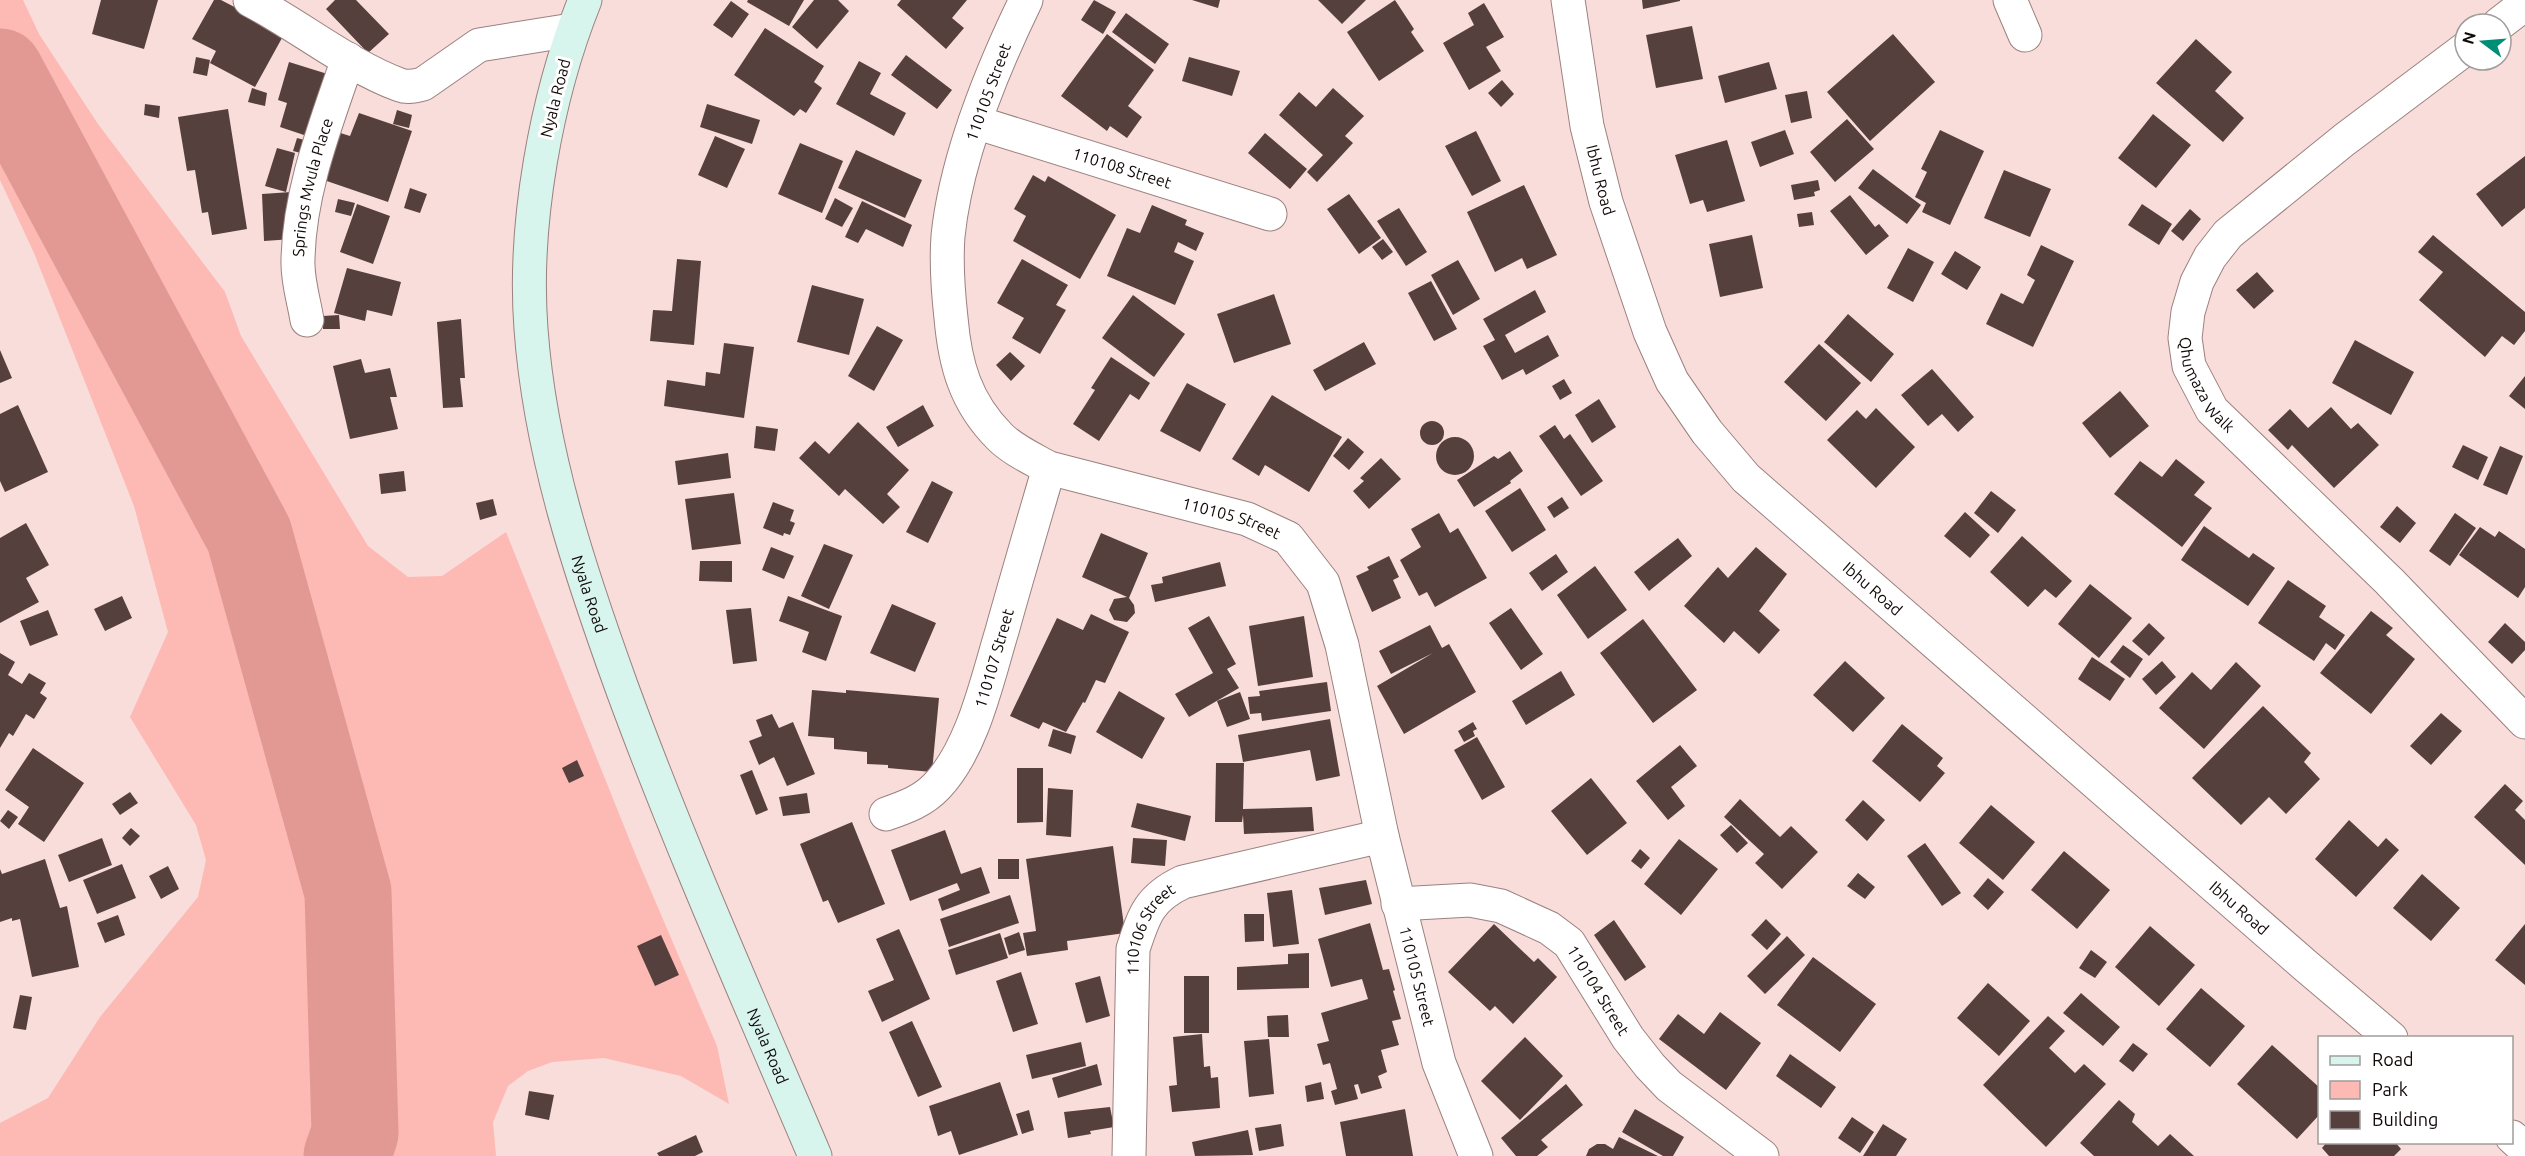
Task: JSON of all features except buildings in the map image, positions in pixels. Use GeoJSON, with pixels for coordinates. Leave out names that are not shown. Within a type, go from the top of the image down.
{"type":"FeatureCollection","features":[{"type":"Feature","properties":{"kind":"street"},"geometry":{"type":"LineString","coordinates":[[250,0],[281,16],[348,59],[401,86],[412,87],[423,84],[479,45],[572,30]]}},
{"type":"Feature","properties":{"kind":"street","name":"Nyala Road"},"geometry":{"type":"LineString","coordinates":[[585,0],[572,30],[549,114],[539,172],[530,262],[530,325],[534,364],[552,467],[593,608],[654,774],[815,1156]]}},
{"type":"Feature","properties":{"kind":"street","name":"110105 Street"},"geometry":{"type":"LineString","coordinates":[[1026,0],[1007,39],[975,122],[955,195],[948,237],[947,283],[954,354],[965,386],[985,420],[1001,438],[1049,468],[1247,519],[1288,538],[1323,583],[1342,645],[1382,836],[1439,1063],[1476,1156]]}},
{"type":"Feature","properties":{"kind":"street","name":"Ibhu Road"},"geometry":{"type":"LineString","coordinates":[[1568,0],[1587,126],[1606,201],[1650,332],[1672,381],[1707,432],[1746,478],[2389,1036]]}},
{"type":"Feature","properties":{"kind":"street"},"geometry":{"type":"LineString","coordinates":[[2010,0],[2025,35]]}},
{"type":"Feature","properties":{"kind":"street"},"geometry":{"type":"LineString","coordinates":[[2513,13],[2525,4]]}},
{"type":"Feature","properties":{"kind":"street","name":"Qhumaza Walk"},"geometry":{"type":"LineString","coordinates":[[2453,58],[2344,140],[2228,234],[2210,257],[2197,282],[2188,312],[2186,338],[2189,366],[2212,410],[2389,581],[2525,722]]}},
{"type":"Feature","properties":{"kind":"street","name":"Springs Mvula Place"},"geometry":{"type":"LineString","coordinates":[[307,320],[297,263],[299,233],[315,159],[348,59]]}},
{"type":"Feature","properties":{"kind":"street","name":"110108 Street"},"geometry":{"type":"LineString","coordinates":[[975,122],[1270,214]]}},
{"type":"Feature","properties":{"kind":"street","name":"110107 Street"},"geometry":{"type":"LineString","coordinates":[[886,814],[914,804],[926,796],[946,775],[963,748],[987,681],[1049,468]]}},
{"type":"Feature","properties":{"kind":"street","name":"110106 Street"},"geometry":{"type":"LineString","coordinates":[[1129,1156],[1133,949],[1142,920],[1154,900],[1168,889],[1183,882],[1382,836]]}},
{"type":"Feature","properties":{"kind":"street","name":"110104 Street"},"geometry":{"type":"LineString","coordinates":[[1398,904],[1470,900],[1501,906],[1549,928],[1569,943],[1628,1038],[1650,1066],[1669,1086],[1762,1156]]}},
{"type":"Feature","properties":{"kind":"street"},"geometry":{"type":"LineString","coordinates":[[2513,1139],[2525,1149]]}},
{"type":"Feature","properties":{"kind":"green space"},"geometry":{"type":"Polygon","coordinates":[[[0,0],[23,0],[39,34],[98,124],[225,292],[241,336],[368,546],[408,577],[442,576],[506,532],[636,856],[717,1046],[729,1104],[681,1076],[604,1058],[552,1062],[528,1071],[508,1086],[493,1122],[496,1156],[0,1156],[0,1123],[48,1098],[100,1017],[198,897],[206,860],[196,825],[130,717],[168,632],[134,506],[34,253],[0,180],[0,0]]]}},
{"type":"Feature","properties":{"kind":"waterway"},"geometry":{"type":"LineString","coordinates":[[0,72],[249,535],[348,892],[355,1133],[347,1156]]}}]}
